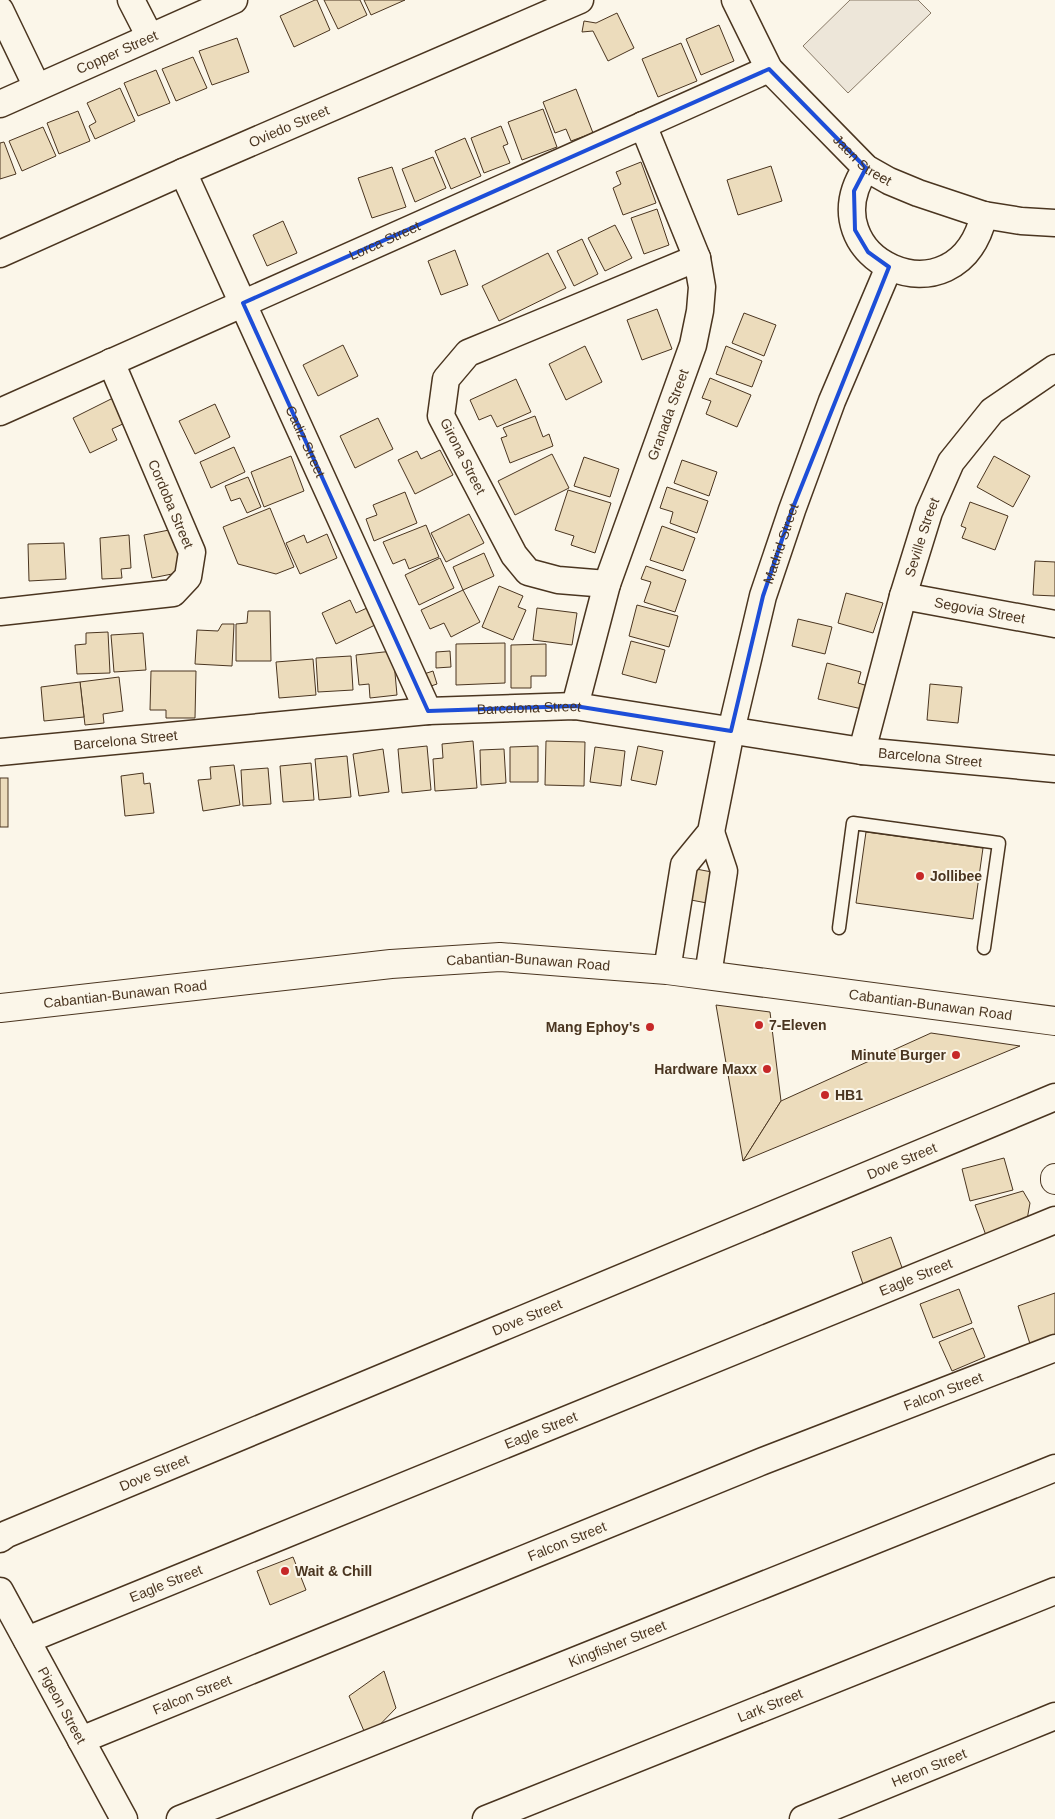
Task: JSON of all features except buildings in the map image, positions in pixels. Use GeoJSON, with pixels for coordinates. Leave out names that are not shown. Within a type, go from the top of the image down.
{"type":"FeatureCollection","features":[{"type":"Feature","properties":{"kind":"main road","name":"Cabantian-Bunawan Road"},"geometry":{"type":"LineString","coordinates":[[0,1008],[391,964],[500,957],[667,970],[1055,1021]]}},
{"type":"Feature","properties":{"kind":"street"},"geometry":{"type":"LineString","coordinates":[[131,0],[150,37]]}},
{"type":"Feature","properties":{"kind":"street","name":"Copper Street"},"geometry":{"type":"LineString","coordinates":[[0,104],[234,0]]}},
{"type":"Feature","properties":{"kind":"street","name":"Oviedo Street"},"geometry":{"type":"LineString","coordinates":[[0,254],[183,172],[580,0]]}},
{"type":"Feature","properties":{"kind":"street","name":"Jaen Street"},"geometry":{"type":"LineString","coordinates":[[735,0],[769,69],[866,168],[889,181],[918,193],[984,215],[1020,222],[1055,223]]}},
{"type":"Feature","properties":{"kind":"street"},"geometry":{"type":"LineString","coordinates":[[0,10],[37,87]]}},
{"type":"Feature","properties":{"kind":"street","name":"Lorca Street"},"geometry":{"type":"LineString","coordinates":[[0,412],[769,69]]}},
{"type":"Feature","properties":{"kind":"street","name":"Granada Street"},"geometry":{"type":"LineString","coordinates":[[575,706],[608,584],[693,345],[700,311],[702,287],[698,258],[643,125]]}},
{"type":"Feature","properties":{"kind":"street"},"geometry":{"type":"LineString","coordinates":[[866,168],[854,191],[852,217],[855,230],[868,252],[878,261],[904,273],[920,275],[935,272],[950,266],[963,257],[974,245],[981,230],[984,215]]}},
{"type":"Feature","properties":{"kind":"street","name":"Cadiz Street"},"geometry":{"type":"LineString","coordinates":[[183,172],[428,711]]}},
{"type":"Feature","properties":{"kind":"street","name":"Girona Street"},"geometry":{"type":"LineString","coordinates":[[608,584],[558,580],[528,572],[514,556],[441,416],[446,379],[468,354],[698,258]]}},
{"type":"Feature","properties":{"kind":"street","name":"Madrid Street"},"geometry":{"type":"LineString","coordinates":[[667,970],[684,865],[711,832],[730,731],[763,596],[832,402],[889,267]]}},
{"type":"Feature","properties":{"kind":"street","name":"Cordoba Street"},"geometry":{"type":"LineString","coordinates":[[0,612],[173,593],[188,577],[192,552],[111,362]]}},
{"type":"Feature","properties":{"kind":"street","name":"Seville Street"},"geometry":{"type":"LineString","coordinates":[[862,751],[903,596],[929,512],[951,462],[992,411],[1053,375]]}},
{"type":"Feature","properties":{"kind":"street","name":"Segovia Street"},"geometry":{"type":"LineString","coordinates":[[903,596],[1055,624]]}},
{"type":"Feature","properties":{"kind":"street","name":"Barcelona Street"},"geometry":{"type":"LineString","coordinates":[[0,752],[428,711],[575,706],[862,751],[1055,768]]}},
{"type":"Feature","properties":{"kind":"street","name":"Madrid Street"},"geometry":{"type":"LineString","coordinates":[[708,976],[724,871],[711,832]]}},
{"type":"Feature","properties":{"kind":"street","name":"Dove Street"},"geometry":{"type":"LineString","coordinates":[[0,1539],[7,1534],[1055,1097]]}},
{"type":"Feature","properties":{"kind":"street","name":"Eagle Street"},"geometry":{"type":"LineString","coordinates":[[27,1640],[1055,1220]]}},
{"type":"Feature","properties":{"kind":"street","name":"Falcon Street"},"geometry":{"type":"LineString","coordinates":[[81,1740],[763,1461],[1055,1348]]}},
{"type":"Feature","properties":{"kind":"street","name":"Kingfisher Street"},"geometry":{"type":"LineString","coordinates":[[180,1819],[1055,1468]]}},
{"type":"Feature","properties":{"kind":"street","name":"Pigeon Street"},"geometry":{"type":"LineString","coordinates":[[0,1590],[124,1819]]}},
{"type":"Feature","properties":{"kind":"street","name":"Lark Street"},"geometry":{"type":"LineString","coordinates":[[486,1819],[1055,1591]]}},
{"type":"Feature","properties":{"kind":"street","name":"Heron Street"},"geometry":{"type":"LineString","coordinates":[[803,1819],[1055,1716]]}},
{"type":"Feature","properties":{"kind":"lane"},"geometry":{"type":"LineString","coordinates":[[839,928],[853,823],[1000,843],[984,948]]}},
{"type":"Feature","properties":{"kind":"highlighted area"},"geometry":{"type":"Polygon","coordinates":[[[769,69],[866,168],[854,191],[855,230],[868,252],[889,267],[792,510],[763,596],[731,731],[575,706],[428,711],[243,303],[769,69]]]}},
{"type":"Feature","properties":{"kind":"shaded area"},"geometry":{"type":"Polygon","coordinates":[[[850,0],[918,0],[931,13],[848,93],[803,46],[850,0]]]}},
{"type":"Feature","properties":{"kind":"place","name":"Jollibee"},"geometry":{"type":"Point","coordinates":[920,876]}},
{"type":"Feature","properties":{"kind":"place","name":"7-Eleven"},"geometry":{"type":"Point","coordinates":[759,1025]}},
{"type":"Feature","properties":{"kind":"place","name":"Mang Ephoy's"},"geometry":{"type":"Point","coordinates":[650,1027]}},
{"type":"Feature","properties":{"kind":"place","name":"Minute Burger"},"geometry":{"type":"Point","coordinates":[956,1055]}},
{"type":"Feature","properties":{"kind":"place","name":"Hardware Maxx"},"geometry":{"type":"Point","coordinates":[767,1069]}},
{"type":"Feature","properties":{"kind":"place","name":"HB1"},"geometry":{"type":"Point","coordinates":[825,1095]}},
{"type":"Feature","properties":{"kind":"place","name":"Wait & Chill"},"geometry":{"type":"Point","coordinates":[285,1571]}}]}
